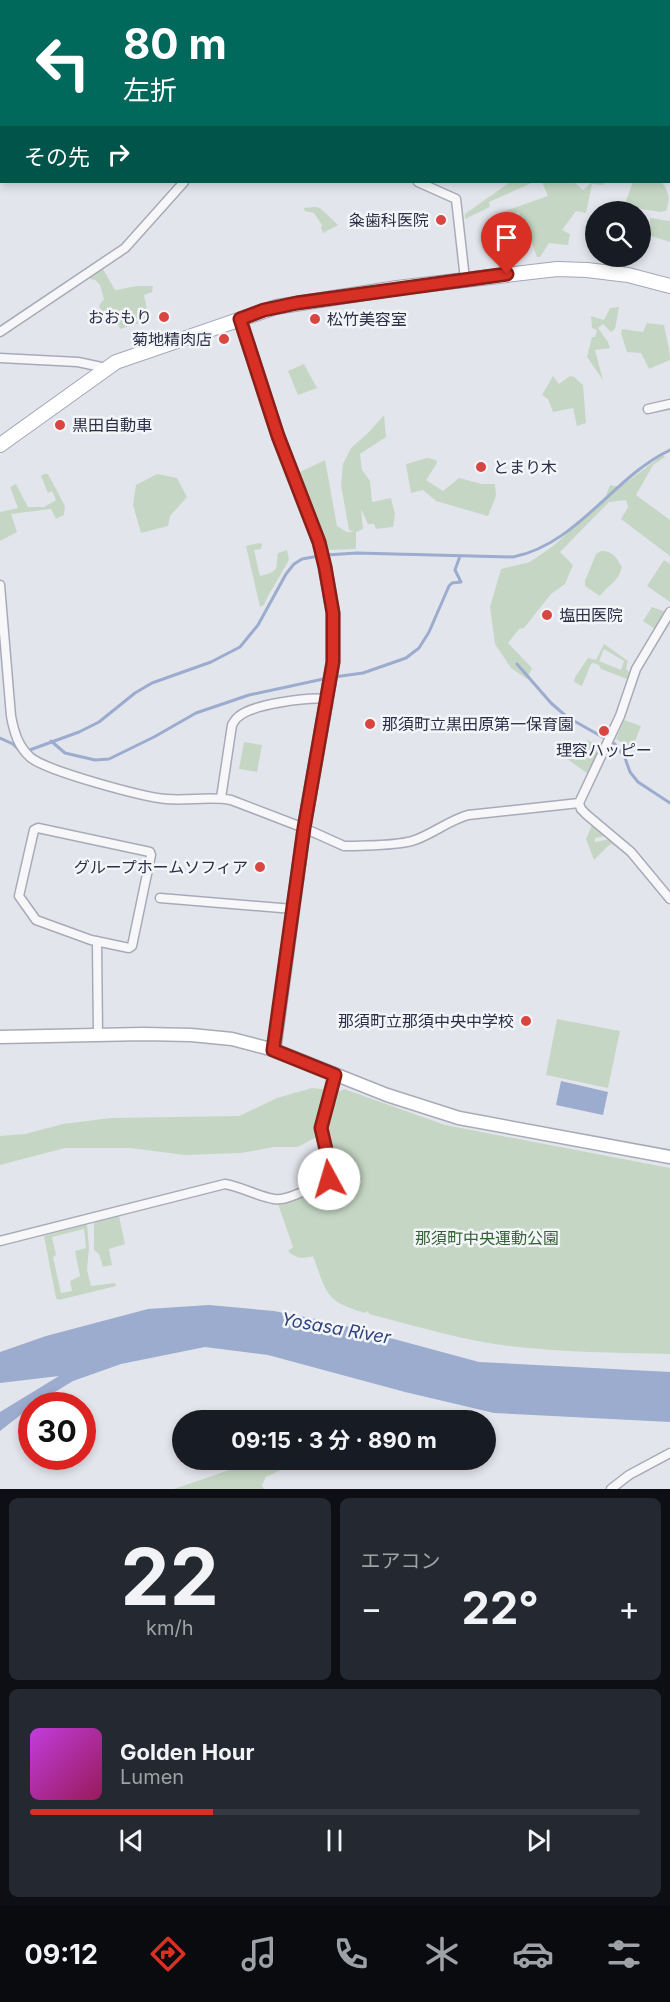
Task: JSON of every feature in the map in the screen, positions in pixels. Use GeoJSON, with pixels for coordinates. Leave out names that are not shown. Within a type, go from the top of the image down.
{"type":"FeatureCollection","features":[{"type":"Feature","properties":{"kind":"main road"},"geometry":{"type":"LineString","coordinates":[[0,446],[106,368],[133,355],[264,310],[297,303],[465,279],[562,269],[628,275],[670,286]]}},
{"type":"Feature","properties":{"kind":"street"},"geometry":{"type":"LineString","coordinates":[[0,332],[125,248],[183,183]]}},
{"type":"Feature","properties":{"kind":"street"},"geometry":{"type":"LineString","coordinates":[[420,183],[456,199],[465,279]]}},
{"type":"Feature","properties":{"kind":"street"},"geometry":{"type":"LineString","coordinates":[[240,319],[278,436],[309,516],[325,567],[333,613],[333,640],[327,699],[304,828],[273,1050]]}},
{"type":"Feature","properties":{"kind":"street"},"geometry":{"type":"LineString","coordinates":[[0,358],[78,362],[106,368]]}},
{"type":"Feature","properties":{"kind":"street"},"geometry":{"type":"LineString","coordinates":[[648,409],[670,404]]}},
{"type":"Feature","properties":{"kind":"street"},"geometry":{"type":"LineString","coordinates":[[0,585],[11,716],[15,734],[29,756],[35,761],[81,778],[167,799],[221,798],[231,800],[344,846],[412,841],[427,835],[453,819],[468,815],[579,803]]}},
{"type":"Feature","properties":{"kind":"street"},"geometry":{"type":"LineString","coordinates":[[670,612],[636,669],[620,716],[579,803],[587,815],[614,835],[631,852],[670,898]]}},
{"type":"Feature","properties":{"kind":"street"},"geometry":{"type":"LineString","coordinates":[[221,798],[232,725],[239,716],[249,711],[289,701],[311,698],[327,699]]}},
{"type":"Feature","properties":{"kind":"street"},"geometry":{"type":"LineString","coordinates":[[38,828],[150,852],[132,946],[129,948],[97,942],[36,920],[19,896],[34,830],[38,828]]}},
{"type":"Feature","properties":{"kind":"street"},"geometry":{"type":"LineString","coordinates":[[160,898],[292,909]]}},
{"type":"Feature","properties":{"kind":"street"},"geometry":{"type":"LineString","coordinates":[[97,942],[98,1035]]}},
{"type":"Feature","properties":{"kind":"street"},"geometry":{"type":"LineString","coordinates":[[0,1036],[191,1035],[232,1039],[273,1050],[406,1102],[459,1118],[670,1157]]}},
{"type":"Feature","properties":{"kind":"street"},"geometry":{"type":"LineString","coordinates":[[0,1241],[225,1184],[275,1199],[282,1199],[321,1186],[329,1179],[331,1171],[321,1128],[335,1075]]}},
{"type":"Feature","properties":{"kind":"street"},"geometry":{"type":"LineString","coordinates":[[611,1489],[637,1470],[670,1453]]}},
{"type":"Feature","properties":{"kind":"green space"},"geometry":{"type":"Polygon","coordinates":[[[509,183],[532,183],[489,202],[490,207],[465,219],[465,214],[509,183]]]}},
{"type":"Feature","properties":{"kind":"green space"},"geometry":{"type":"Polygon","coordinates":[[[542,183],[575,183],[583,190],[591,183],[604,183],[603,185],[592,184],[588,201],[585,201],[585,213],[576,211],[562,230],[570,234],[568,245],[549,243],[540,257],[537,257],[530,238],[525,239],[519,212],[512,214],[514,223],[511,224],[512,231],[505,233],[502,212],[548,196],[542,183]]]}},
{"type":"Feature","properties":{"kind":"green space"},"geometry":{"type":"Polygon","coordinates":[[[633,183],[662,183],[667,190],[668,203],[666,211],[651,210],[651,201],[626,201],[633,183]]]}},
{"type":"Feature","properties":{"kind":"green space"},"geometry":{"type":"Polygon","coordinates":[[[304,208],[320,208],[338,225],[323,233],[322,225],[314,213],[305,211],[304,208]]]}},
{"type":"Feature","properties":{"kind":"green space"},"geometry":{"type":"Polygon","coordinates":[[[651,218],[670,221],[670,242],[651,236],[651,218]]]}},
{"type":"Feature","properties":{"kind":"green space"},"geometry":{"type":"Polygon","coordinates":[[[103,269],[115,290],[153,286],[152,292],[144,295],[149,320],[120,329],[115,316],[104,319],[99,306],[104,299],[100,285],[90,279],[103,269]]]}},
{"type":"Feature","properties":{"kind":"green space"},"geometry":{"type":"Polygon","coordinates":[[[619,307],[615,329],[611,332],[603,324],[598,328],[610,348],[595,350],[603,380],[587,357],[592,337],[595,337],[597,330],[592,328],[591,316],[604,320],[610,308],[619,307]]]}},
{"type":"Feature","properties":{"kind":"green space"},"geometry":{"type":"Polygon","coordinates":[[[647,323],[664,325],[670,356],[670,360],[649,369],[641,353],[627,352],[621,333],[622,329],[643,332],[647,323]]]}},
{"type":"Feature","properties":{"kind":"green space"},"geometry":{"type":"Polygon","coordinates":[[[304,364],[317,388],[298,395],[288,371],[304,364]]]}},
{"type":"Feature","properties":{"kind":"green space"},"geometry":{"type":"Polygon","coordinates":[[[553,376],[559,384],[570,376],[583,385],[586,423],[577,426],[573,408],[553,412],[548,399],[542,395],[553,376]]]}},
{"type":"Feature","properties":{"kind":"green space"},"geometry":{"type":"Polygon","coordinates":[[[384,415],[386,437],[360,454],[362,470],[370,481],[372,502],[391,498],[395,514],[393,527],[376,529],[374,524],[368,524],[361,509],[363,529],[356,532],[356,549],[328,550],[300,472],[325,460],[337,526],[347,532],[354,532],[349,530],[341,485],[343,464],[351,448],[384,415]]]}},
{"type":"Feature","properties":{"kind":"green space"},"geometry":{"type":"Polygon","coordinates":[[[663,455],[665,457],[653,465],[636,495],[670,520],[670,556],[621,519],[628,507],[626,500],[609,502],[560,552],[573,565],[565,584],[551,594],[524,628],[519,629],[508,643],[532,668],[527,679],[511,668],[495,644],[490,607],[501,569],[530,562],[553,546],[604,501],[610,485],[620,487],[663,455]]]}},
{"type":"Feature","properties":{"kind":"green space"},"geometry":{"type":"Polygon","coordinates":[[[427,458],[436,460],[437,463],[426,480],[443,491],[459,478],[482,484],[495,484],[496,496],[488,516],[436,501],[423,490],[411,493],[406,464],[427,458]]]}},
{"type":"Feature","properties":{"kind":"green space"},"geometry":{"type":"Polygon","coordinates":[[[48,474],[65,506],[64,515],[56,519],[51,509],[11,514],[17,532],[0,541],[0,512],[18,508],[10,487],[16,484],[28,507],[44,507],[56,500],[52,491],[48,493],[41,476],[48,474]]]}},
{"type":"Feature","properties":{"kind":"green space"},"geometry":{"type":"Polygon","coordinates":[[[157,474],[177,478],[187,497],[170,516],[168,526],[141,533],[133,505],[136,485],[157,474]]]}},
{"type":"Feature","properties":{"kind":"green space"},"geometry":{"type":"Polygon","coordinates":[[[262,544],[261,549],[254,550],[260,576],[276,569],[278,553],[287,550],[289,560],[264,605],[260,607],[246,546],[262,544]]]}},
{"type":"Feature","properties":{"kind":"green space"},"geometry":{"type":"Polygon","coordinates":[[[601,551],[614,555],[622,567],[616,579],[600,596],[585,586],[585,581],[596,554],[601,551]]]}},
{"type":"Feature","properties":{"kind":"green space"},"geometry":{"type":"Polygon","coordinates":[[[664,560],[670,564],[670,602],[647,586],[664,560]]]}},
{"type":"Feature","properties":{"kind":"green space"},"geometry":{"type":"Polygon","coordinates":[[[652,607],[666,612],[655,629],[643,621],[652,607]]]}},
{"type":"Feature","properties":{"kind":"green space"},"geometry":{"type":"Polygon","coordinates":[[[604,644],[628,661],[626,669],[630,673],[627,679],[601,669],[599,665],[593,663],[582,686],[574,682],[588,658],[596,660],[604,644]],[[604,649],[599,661],[621,670],[624,661],[604,649]]]}},
{"type":"Feature","properties":{"kind":"green space"},"geometry":{"type":"Polygon","coordinates":[[[624,720],[641,726],[632,749],[616,739],[624,720]]]}},
{"type":"Feature","properties":{"kind":"green space"},"geometry":{"type":"Polygon","coordinates":[[[587,740],[602,747],[588,774],[566,758],[570,750],[580,755],[587,740]]]}},
{"type":"Feature","properties":{"kind":"green space"},"geometry":{"type":"Polygon","coordinates":[[[244,742],[262,745],[257,772],[239,769],[244,742]]]}},
{"type":"Feature","properties":{"kind":"green space"},"geometry":{"type":"Polygon","coordinates":[[[592,825],[605,836],[595,838],[595,842],[611,839],[620,846],[619,849],[612,844],[594,860],[586,839],[592,825]]]}},
{"type":"Feature","properties":{"kind":"green space"},"geometry":{"type":"Polygon","coordinates":[[[557,1019],[620,1031],[608,1088],[546,1075],[557,1019]]]}},
{"type":"Feature","properties":{"kind":"green space","name":"那須町中央運動公園"},"geometry":{"type":"Polygon","coordinates":[[[312,1088],[341,1091],[344,1089],[445,1125],[670,1168],[670,1354],[569,1351],[491,1343],[421,1328],[369,1314],[368,1311],[365,1313],[334,1299],[325,1287],[313,1256],[300,1258],[288,1251],[293,1247],[278,1204],[326,1185],[330,1180],[333,1167],[324,1133],[298,1147],[274,1147],[241,1153],[185,1155],[130,1148],[65,1148],[0,1165],[0,1136],[25,1134],[63,1124],[111,1118],[239,1116],[277,1098],[312,1088]]]}},
{"type":"Feature","properties":{"kind":"green space"},"geometry":{"type":"Polygon","coordinates":[[[119,1216],[125,1244],[109,1249],[112,1265],[103,1267],[99,1254],[94,1250],[94,1223],[119,1216]]]}},
{"type":"Feature","properties":{"kind":"green space"},"geometry":{"type":"Polygon","coordinates":[[[87,1224],[89,1248],[87,1270],[91,1286],[115,1283],[116,1286],[59,1300],[56,1298],[44,1236],[87,1224]],[[84,1229],[52,1237],[56,1255],[53,1257],[61,1293],[72,1291],[70,1281],[80,1276],[75,1251],[86,1248],[84,1229]]]}},
{"type":"Feature","properties":{"kind":"green space"},"geometry":{"type":"Polygon","coordinates":[[[230,1470],[281,1470],[266,1477],[262,1485],[264,1489],[174,1489],[230,1470]]]}},
{"type":"Feature","properties":{"kind":"water"},"geometry":{"type":"Polygon","coordinates":[[[561,1081],[608,1092],[603,1115],[556,1105],[561,1081]]]}},
{"type":"Feature","properties":{"kind":"water","name":"Yosasa River"},"geometry":{"type":"Polygon","coordinates":[[[209,1305],[274,1311],[331,1322],[479,1362],[670,1372],[670,1422],[496,1413],[496,1410],[481,1410],[405,1392],[268,1355],[205,1347],[121,1364],[73,1381],[55,1392],[33,1392],[59,1376],[0,1383],[0,1352],[46,1336],[148,1309],[209,1305]]]}},
{"type":"Feature","properties":{"kind":"water"},"geometry":{"type":"Polygon","coordinates":[[[18,1401],[18,1417],[0,1431],[0,1412],[18,1401]]]}},
{"type":"Feature","properties":{"kind":"waterway"},"geometry":{"type":"LineString","coordinates":[[326,555],[357,553],[513,557],[536,550],[557,539],[576,525],[631,476],[670,450]]}},
{"type":"Feature","properties":{"kind":"waterway"},"geometry":{"type":"LineString","coordinates":[[27,751],[79,732],[99,722],[135,693],[152,683],[211,662],[240,647],[258,625],[286,574],[294,564],[302,559],[319,556]]}},
{"type":"Feature","properties":{"kind":"waterway"},"geometry":{"type":"LineString","coordinates":[[334,677],[363,673],[406,658],[419,648],[429,632],[449,586],[452,583],[461,582],[455,570],[460,556]]}},
{"type":"Feature","properties":{"kind":"waterway"},"geometry":{"type":"LineString","coordinates":[[517,664],[551,703],[567,717],[615,744],[638,782],[670,803]]}},
{"type":"Feature","properties":{"kind":"waterway"},"geometry":{"type":"LineString","coordinates":[[51,741],[65,753],[95,760],[109,759],[196,713],[249,695],[328,678]]}},
{"type":"Feature","properties":{"kind":"waterway"},"geometry":{"type":"LineString","coordinates":[[0,738],[13,744],[21,752]]}},
{"type":"Feature","properties":{"kind":"place","name":"粂歯科医院"},"geometry":{"type":"Point","coordinates":[441,220]}},
{"type":"Feature","properties":{"kind":"place","name":"おおもり"},"geometry":{"type":"Point","coordinates":[164,317]}},
{"type":"Feature","properties":{"kind":"place","name":"松竹美容室"},"geometry":{"type":"Point","coordinates":[315,319]}},
{"type":"Feature","properties":{"kind":"place","name":"菊地精肉店"},"geometry":{"type":"Point","coordinates":[224,339]}},
{"type":"Feature","properties":{"kind":"place","name":"黒田自動車"},"geometry":{"type":"Point","coordinates":[60,425]}},
{"type":"Feature","properties":{"kind":"place","name":"とまり木"},"geometry":{"type":"Point","coordinates":[481,467]}},
{"type":"Feature","properties":{"kind":"place","name":"塩田医院"},"geometry":{"type":"Point","coordinates":[547,615]}},
{"type":"Feature","properties":{"kind":"place","name":"那須町立黒田原第一保育園"},"geometry":{"type":"Point","coordinates":[370,724]}},
{"type":"Feature","properties":{"kind":"place","name":"理容ハッピー"},"geometry":{"type":"Point","coordinates":[604,731]}},
{"type":"Feature","properties":{"kind":"place","name":"グループホームソフィア"},"geometry":{"type":"Point","coordinates":[260,867]}},
{"type":"Feature","properties":{"kind":"place","name":"那須町立那須中央中学校"},"geometry":{"type":"Point","coordinates":[526,1021]}},
{"type":"Feature","properties":{"kind":"route"},"geometry":{"type":"LineString","coordinates":[[329,1179],[331,1171],[321,1128],[335,1075],[273,1050],[304,828],[333,662],[333,613],[319,542],[278,436],[240,319],[264,310],[297,303],[507,274]]}}]}
